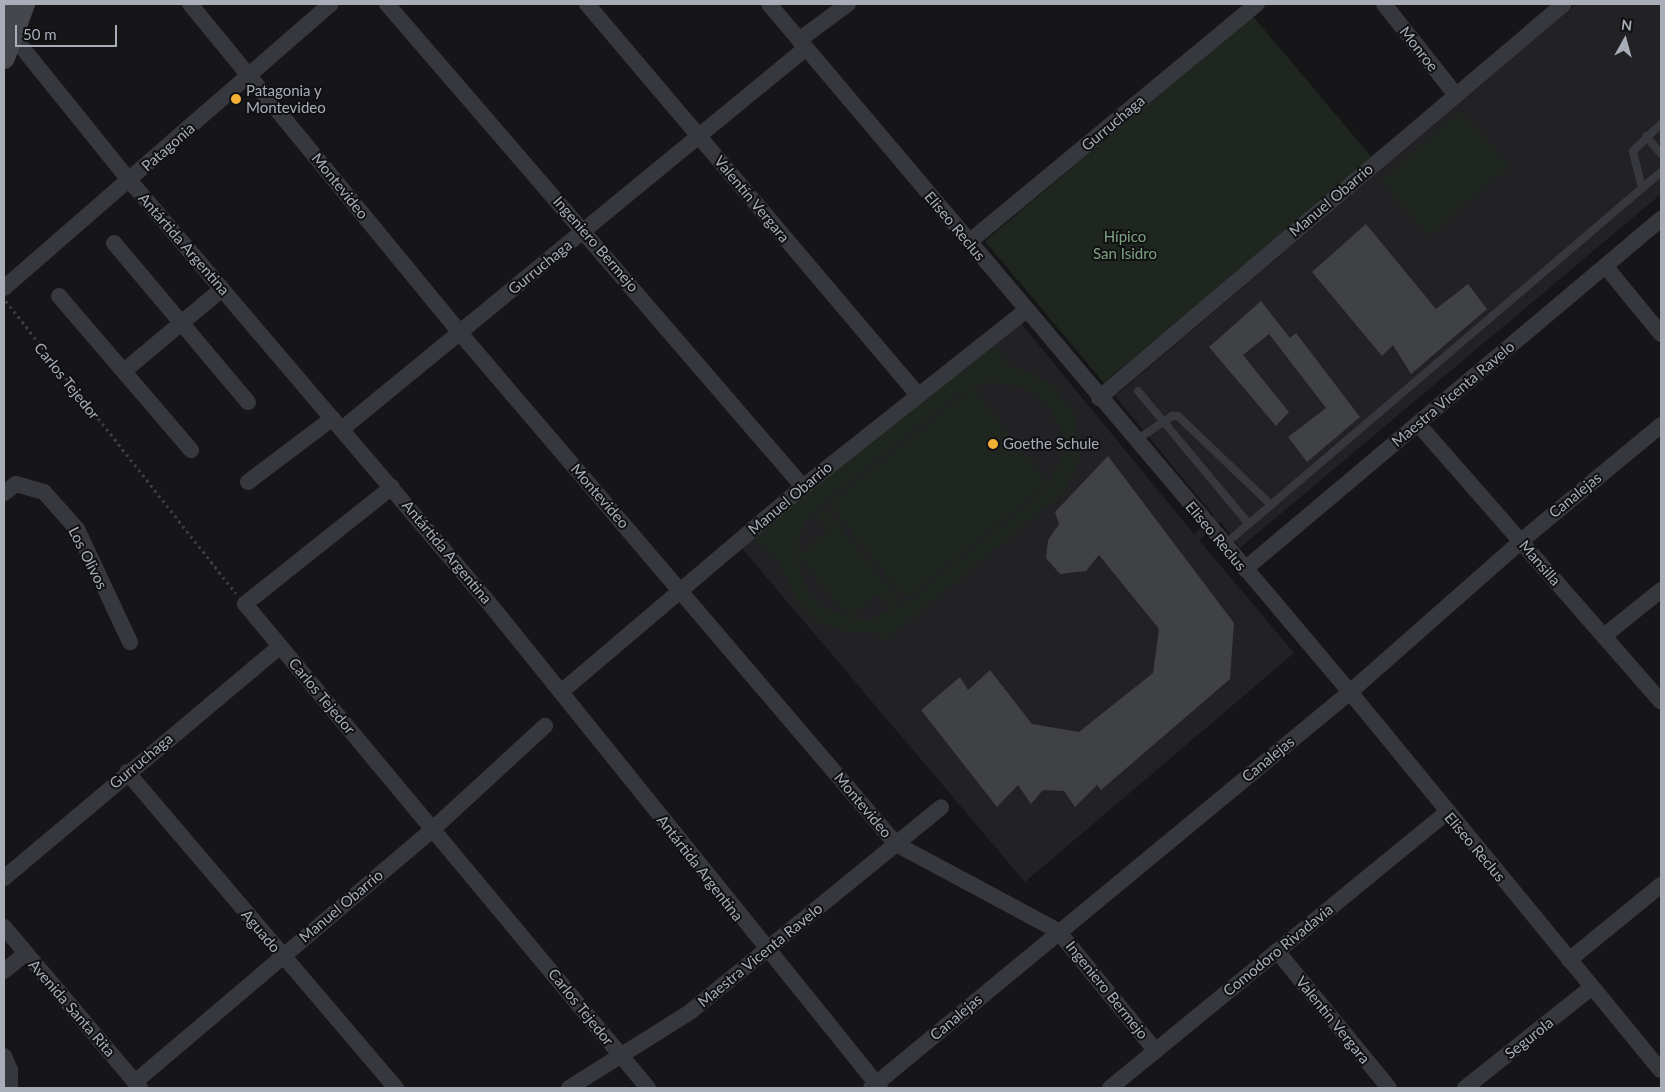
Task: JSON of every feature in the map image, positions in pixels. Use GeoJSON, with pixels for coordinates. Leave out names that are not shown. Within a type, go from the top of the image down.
{"type":"FeatureCollection","features":[{"type":"Feature","properties":{"kind":"main road"},"geometry":{"type":"LineString","coordinates":[[4,11],[6,4]]}},
{"type":"Feature","properties":{"kind":"main road"},"geometry":{"type":"LineString","coordinates":[[4,58],[8,30],[24,4]]}},
{"type":"Feature","properties":{"kind":"street","name":"Montevideo"},"geometry":{"type":"LineString","coordinates":[[190,4],[460,333],[896,844],[1058,931]]}},
{"type":"Feature","properties":{"kind":"street","name":"Patagonia"},"geometry":{"type":"LineString","coordinates":[[4,288],[130,181],[330,4]]}},
{"type":"Feature","properties":{"kind":"street","name":"Ingeniero Bermejo"},"geometry":{"type":"LineString","coordinates":[[387,4],[584,230],[803,487]]}},
{"type":"Feature","properties":{"kind":"street","name":"Valentín Vergara"},"geometry":{"type":"LineString","coordinates":[[586,4],[918,395]]}},
{"type":"Feature","properties":{"kind":"street","name":"Eliseo Reclus"},"geometry":{"type":"LineString","coordinates":[[769,4],[1025,311],[1350,692],[1446,812],[1661,1070]]}},
{"type":"Feature","properties":{"kind":"street"},"geometry":{"type":"LineString","coordinates":[[803,44],[848,4]]}},
{"type":"Feature","properties":{"kind":"street","name":"Gurruchaga"},"geometry":{"type":"LineString","coordinates":[[969,242],[1257,4]]}},
{"type":"Feature","properties":{"kind":"street","name":"Monroe"},"geometry":{"type":"LineString","coordinates":[[1384,4],[1455,94]]}},
{"type":"Feature","properties":{"kind":"street","name":"Manuel Obarrio"},"geometry":{"type":"LineString","coordinates":[[1099,398],[1455,94],[1564,4]]}},
{"type":"Feature","properties":{"kind":"street","name":"Antártida Argentina"},"geometry":{"type":"LineString","coordinates":[[8,30],[130,181],[392,487],[561,692],[876,1087]]}},
{"type":"Feature","properties":{"kind":"street","name":"Gurruchaga"},"geometry":{"type":"LineString","coordinates":[[248,482],[338,424],[460,333],[699,136],[803,44]]}},
{"type":"Feature","properties":{"kind":"street","name":"Maestra Vicenta Ravelo"},"geometry":{"type":"LineString","coordinates":[[1245,569],[1661,219]]}},
{"type":"Feature","properties":{"kind":"street"},"geometry":{"type":"LineString","coordinates":[[114,243],[248,402]]}},
{"type":"Feature","properties":{"kind":"street"},"geometry":{"type":"LineString","coordinates":[[1606,267],[1661,334]]}},
{"type":"Feature","properties":{"kind":"street"},"geometry":{"type":"LineString","coordinates":[[124,371],[222,289]]}},
{"type":"Feature","properties":{"kind":"street"},"geometry":{"type":"LineString","coordinates":[[59,296],[191,450]]}},
{"type":"Feature","properties":{"kind":"street","name":"Manuel Obarrio"},"geometry":{"type":"LineString","coordinates":[[561,692],[803,487],[1025,311]]}},
{"type":"Feature","properties":{"kind":"street","name":"Mansilla"},"geometry":{"type":"LineString","coordinates":[[1418,424],[1661,702]]}},
{"type":"Feature","properties":{"kind":"street","name":"Canalejas"},"geometry":{"type":"LineString","coordinates":[[876,1087],[1058,931],[1350,692],[1520,541],[1661,425]]}},
{"type":"Feature","properties":{"kind":"street","name":"Los Olivos"},"geometry":{"type":"LineString","coordinates":[[4,493],[16,484],[44,492],[77,529],[130,642]]}},
{"type":"Feature","properties":{"kind":"street"},"geometry":{"type":"LineString","coordinates":[[244,604],[392,487]]}},
{"type":"Feature","properties":{"kind":"street"},"geometry":{"type":"LineString","coordinates":[[1604,636],[1661,590]]}},
{"type":"Feature","properties":{"kind":"street","name":"Carlos Tejedor"},"geometry":{"type":"LineString","coordinates":[[244,604],[434,828],[648,1088]]}},
{"type":"Feature","properties":{"kind":"street","name":"Gurruchaga"},"geometry":{"type":"LineString","coordinates":[[4,878],[127,772],[279,647]]}},
{"type":"Feature","properties":{"kind":"street","name":"Manuel Obarrio"},"geometry":{"type":"LineString","coordinates":[[137,1085],[282,956],[434,828],[545,726]]}},
{"type":"Feature","properties":{"kind":"street","name":"Aguado"},"geometry":{"type":"LineString","coordinates":[[127,772],[396,1088]]}},
{"type":"Feature","properties":{"kind":"street","name":"Maestra Vicenta Ravelo"},"geometry":{"type":"LineString","coordinates":[[569,1088],[690,1012],[941,807]]}},
{"type":"Feature","properties":{"kind":"street","name":"Comodoro Rivadavia"},"geometry":{"type":"LineString","coordinates":[[1117,1086],[1156,1050],[1446,812]]}},
{"type":"Feature","properties":{"kind":"street"},"geometry":{"type":"LineString","coordinates":[[1569,960],[1661,885]]}},
{"type":"Feature","properties":{"kind":"street","name":"Avenida Santa Rita"},"geometry":{"type":"LineString","coordinates":[[4,927],[137,1085]]}},
{"type":"Feature","properties":{"kind":"street","name":"Ingeniero Bermejo"},"geometry":{"type":"LineString","coordinates":[[1058,931],[1156,1050]]}},
{"type":"Feature","properties":{"kind":"street","name":"Valentín Vergara"},"geometry":{"type":"LineString","coordinates":[[1277,951],[1389,1088]]}},
{"type":"Feature","properties":{"kind":"street"},"geometry":{"type":"LineString","coordinates":[[4,971],[25,954]]}},
{"type":"Feature","properties":{"kind":"street","name":"Segurola"},"geometry":{"type":"LineString","coordinates":[[1465,1088],[1592,987]]}},
{"type":"Feature","properties":{"kind":"street"},"geometry":{"type":"LineString","coordinates":[[4,1056],[10,1070],[10,1088]]}},
{"type":"Feature","properties":{"kind":"lane"},"geometry":{"type":"LineString","coordinates":[[1642,188],[1633,151],[1646,136],[1661,124]]}},
{"type":"Feature","properties":{"kind":"lane"},"geometry":{"type":"LineString","coordinates":[[1646,136],[1661,154]]}},
{"type":"Feature","properties":{"kind":"lane"},"geometry":{"type":"LineString","coordinates":[[1224,544],[1661,172]]}},
{"type":"Feature","properties":{"kind":"lane"},"geometry":{"type":"LineString","coordinates":[[1138,391],[1249,524]]}},
{"type":"Feature","properties":{"kind":"lane"},"geometry":{"type":"LineString","coordinates":[[1135,440],[1172,416],[1186,420],[1271,505]]}},
{"type":"Feature","properties":{"kind":"path","name":"Carlos Tejedor"},"geometry":{"type":"LineString","coordinates":[[4,297],[244,604]]}},
{"type":"Feature","properties":{"kind":"shaded area","name":"Goethe Schule"},"geometry":{"type":"Polygon","coordinates":[[[1576,4],[1661,4],[1661,194],[1240,548],[1221,522],[1199,540],[1294,653],[1025,882],[740,546],[1019,321],[1194,534],[1214,516],[1115,396],[1576,4]]]}},
{"type":"Feature","properties":{"kind":"green space","name":"Hípico San Isidro"},"geometry":{"type":"Polygon","coordinates":[[[1253,16],[1372,158],[1104,383],[985,241],[1253,16]]]}},
{"type":"Feature","properties":{"kind":"green space"},"geometry":{"type":"Polygon","coordinates":[[[1461,111],[1509,166],[1429,236],[1381,181],[1461,111]]]}},
{"type":"Feature","properties":{"kind":"green space"},"geometry":{"type":"Polygon","coordinates":[[[993,342],[1009,366],[1025,370],[1054,386],[1073,413],[1080,444],[1078,461],[1065,491],[884,641],[876,631],[847,632],[820,622],[798,603],[780,564],[753,536],[993,342]],[[990,382],[957,395],[823,503],[806,521],[798,544],[798,568],[808,591],[825,608],[849,618],[871,619],[905,604],[1047,488],[1062,456],[1061,432],[1052,410],[1025,387],[990,382]]]}},
{"type":"Feature","properties":{"kind":"green space"},"geometry":{"type":"Polygon","coordinates":[[[972,388],[1049,483],[906,599],[829,504],[972,388]]]}},
{"type":"Feature","properties":{"kind":"green space"},"geometry":{"type":"Polygon","coordinates":[[[825,508],[901,602],[893,609],[816,515],[825,508]]]}},
{"type":"Feature","properties":{"kind":"green space"},"geometry":{"type":"Polygon","coordinates":[[[830,530],[881,592],[849,618],[798,556],[830,530]]]}},
{"type":"Feature","properties":{"kind":"building"},"geometry":{"type":"Polygon","coordinates":[[[1366,224],[1436,309],[1468,284],[1487,309],[1411,374],[1393,345],[1382,356],[1312,272],[1366,224]]]}},
{"type":"Feature","properties":{"kind":"building"},"geometry":{"type":"Polygon","coordinates":[[[1261,301],[1290,338],[1296,333],[1360,417],[1307,462],[1288,437],[1326,408],[1269,334],[1243,355],[1289,412],[1276,426],[1209,347],[1261,301]]]}},
{"type":"Feature","properties":{"kind":"building"},"geometry":{"type":"Polygon","coordinates":[[[1108,456],[1234,623],[1230,679],[1101,790],[1097,785],[1075,807],[1064,791],[1043,790],[1031,804],[1018,785],[997,807],[921,710],[960,677],[968,690],[990,670],[1032,724],[1079,732],[1153,673],[1159,629],[1099,555],[1086,571],[1060,574],[1046,558],[1048,540],[1059,524],[1055,512],[1108,456]]]}},
{"type":"Feature","properties":{"kind":"place","name":"Patagonia y Montevideo"},"geometry":{"type":"Point","coordinates":[236,99]}},
{"type":"Feature","properties":{"kind":"place","name":"Goethe Schule"},"geometry":{"type":"Point","coordinates":[993,444]}}]}
